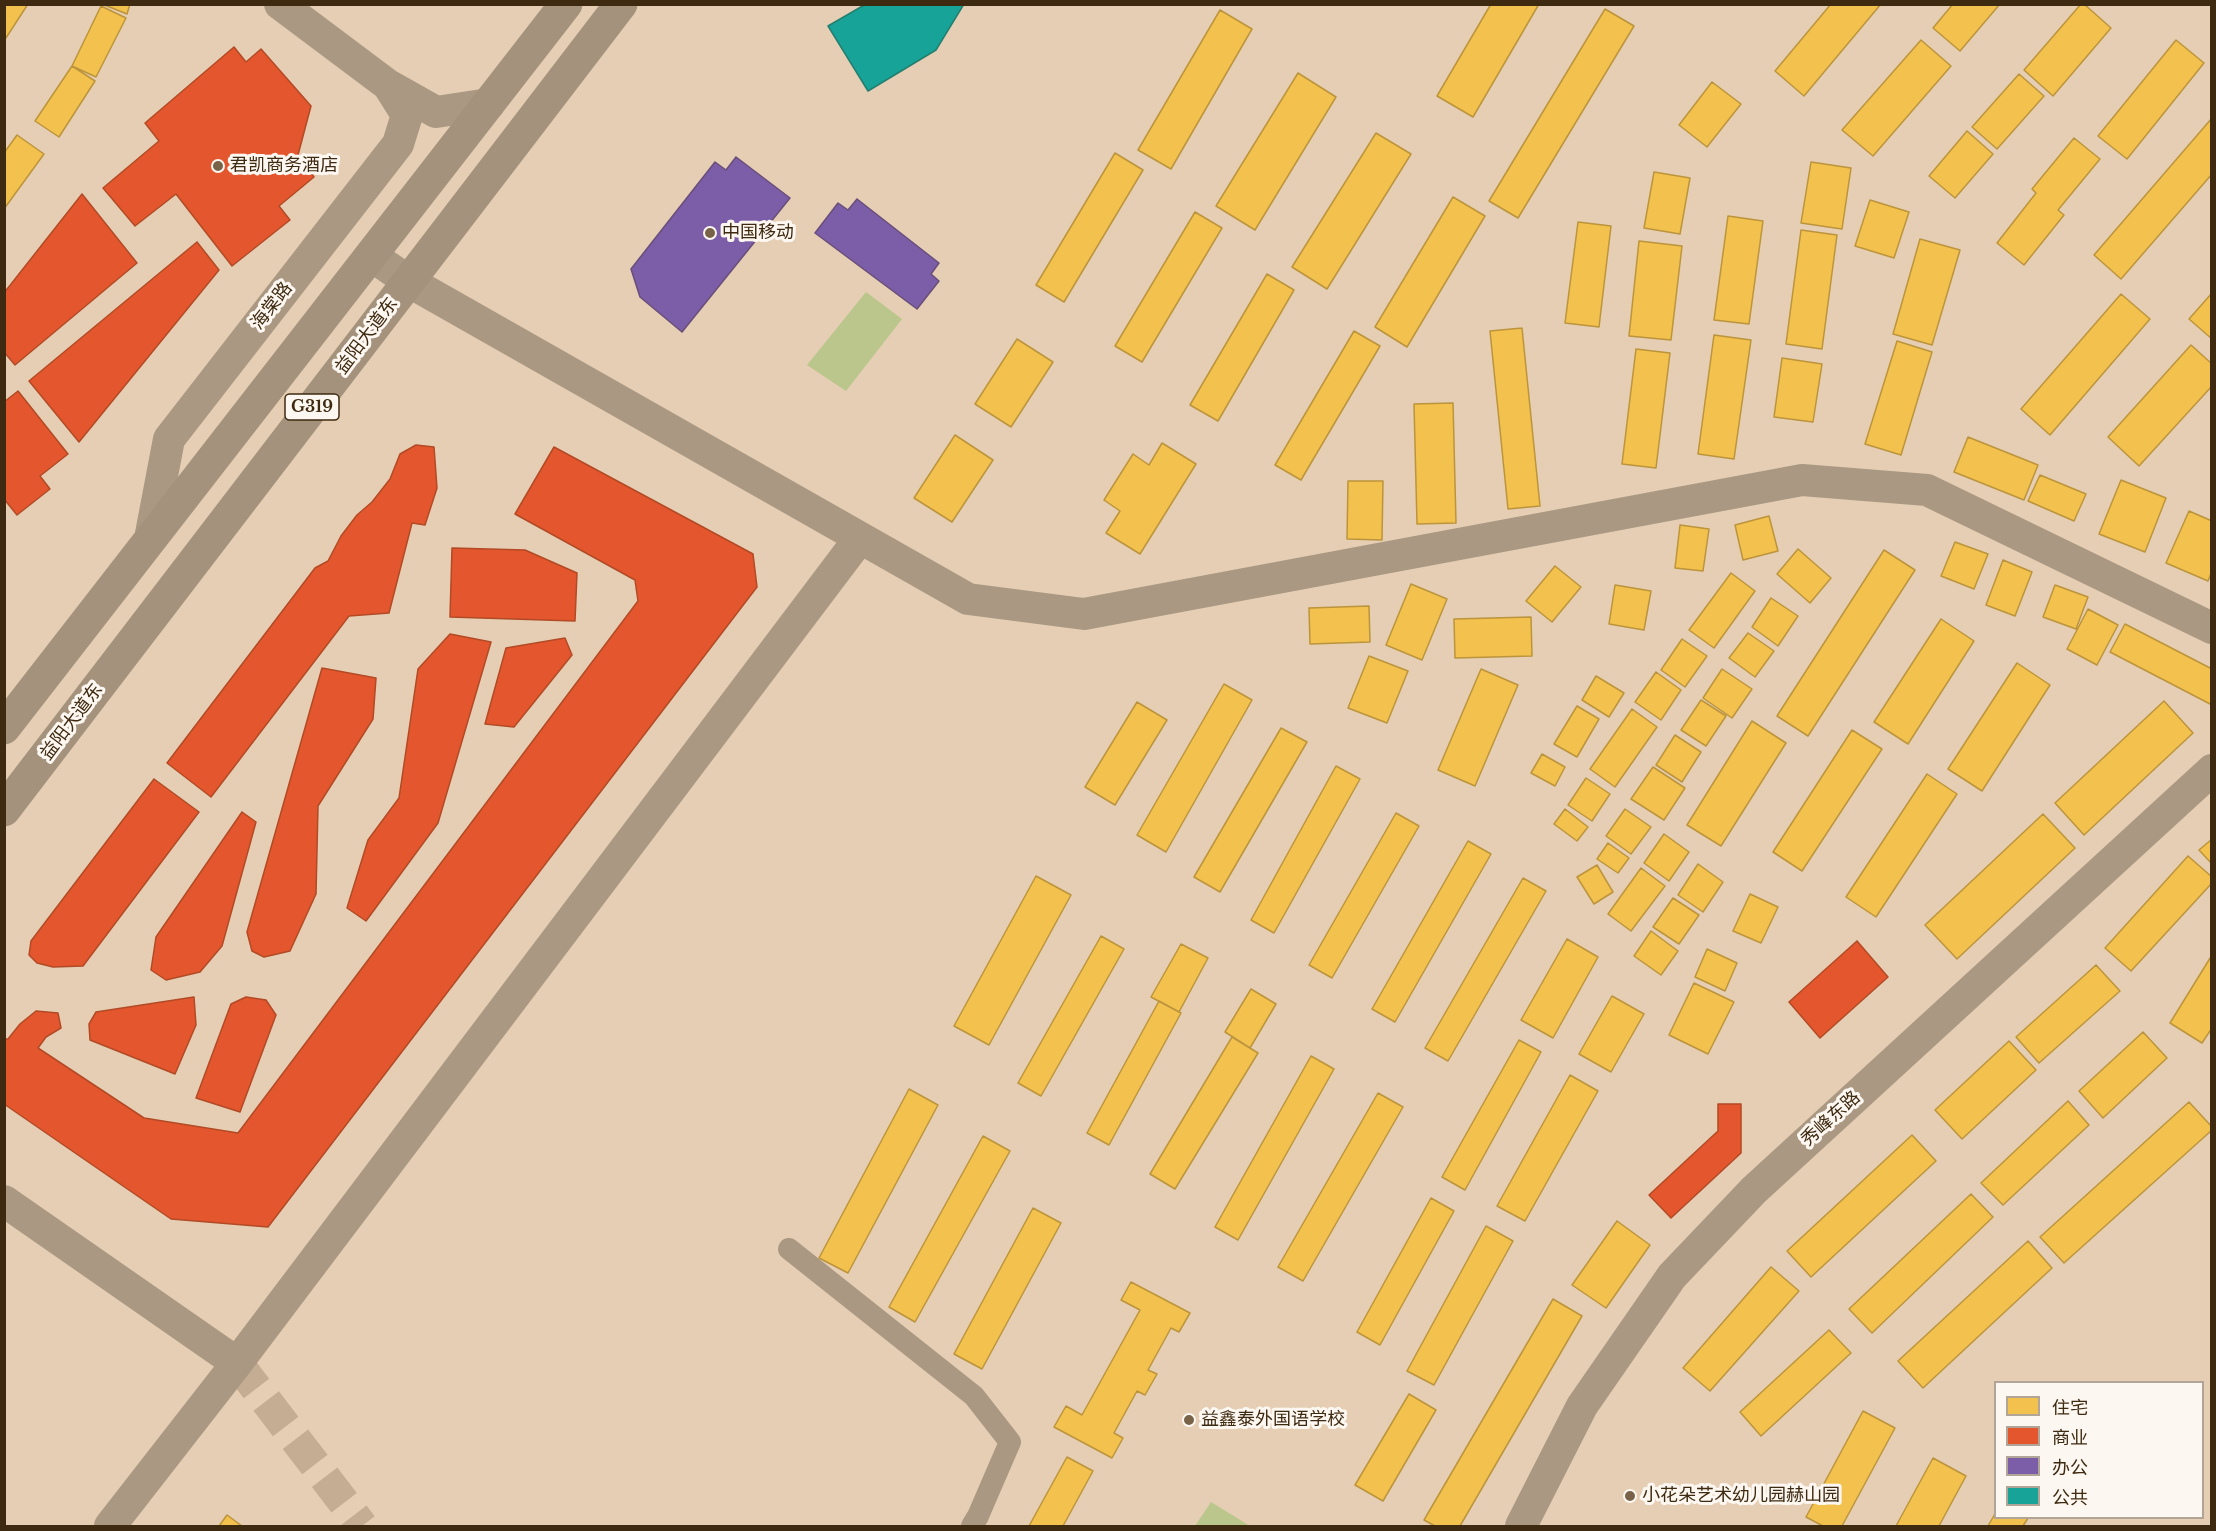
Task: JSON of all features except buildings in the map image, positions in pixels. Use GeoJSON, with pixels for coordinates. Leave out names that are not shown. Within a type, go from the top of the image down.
{"type":"FeatureCollection","features":[{"type":"Feature","properties":{"kind":"main road","name":"G319"},"geometry":{"type":"LineString","coordinates":[[4,728],[566,4]]}},
{"type":"Feature","properties":{"kind":"main road","name":"益阳大道东"},"geometry":{"type":"LineString","coordinates":[[4,810],[621,4]]}},
{"type":"Feature","properties":{"kind":"street","name":"海棠路"},"geometry":{"type":"LineString","coordinates":[[280,4],[388,85],[436,112],[489,104]]}},
{"type":"Feature","properties":{"kind":"street","name":"海棠路"},"geometry":{"type":"LineString","coordinates":[[150,540],[169,439],[398,144],[407,115],[388,85]]}},
{"type":"Feature","properties":{"kind":"street"},"geometry":{"type":"LineString","coordinates":[[372,256],[408,281],[968,599],[1084,614],[1802,480],[1927,490],[2211,628]]}},
{"type":"Feature","properties":{"kind":"street"},"geometry":{"type":"LineString","coordinates":[[110,1527],[237,1363],[860,538]]}},
{"type":"Feature","properties":{"kind":"street","name":"秀峰东路"},"geometry":{"type":"LineString","coordinates":[[1521,1527],[1582,1406],[1672,1276],[1754,1190],[2211,770]]}},
{"type":"Feature","properties":{"kind":"street"},"geometry":{"type":"LineString","coordinates":[[4,1201],[237,1363]]}},
{"type":"Feature","properties":{"kind":"street"},"geometry":{"type":"LineString","coordinates":[[789,1249],[974,1396],[1010,1442],[972,1527]]}},
{"type":"Feature","properties":{"kind":"green space"},"geometry":{"type":"Polygon","coordinates":[[[866,292],[902,319],[846,391],[807,365],[866,292]]]}},
{"type":"Feature","properties":{"kind":"green space"},"geometry":{"type":"Polygon","coordinates":[[[1211,1502],[1250,1526],[1195,1526],[1211,1502]]]}},
{"type":"Feature","properties":{"kind":"tunnel"},"geometry":{"type":"LineString","coordinates":[[237,1363],[362,1526]]}},
{"type":"Feature","properties":{"kind":"place","name":"君凯商务酒店"},"geometry":{"type":"Point","coordinates":[218,166]}},
{"type":"Feature","properties":{"kind":"place","name":"中国移动"},"geometry":{"type":"Point","coordinates":[710,233]}},
{"type":"Feature","properties":{"kind":"place","name":"益鑫泰外国语学校"},"geometry":{"type":"Point","coordinates":[1189,1420]}},
{"type":"Feature","properties":{"kind":"place","name":"小花朵艺术幼儿园赫山园"},"geometry":{"type":"Point","coordinates":[1630,1496]}}]}
